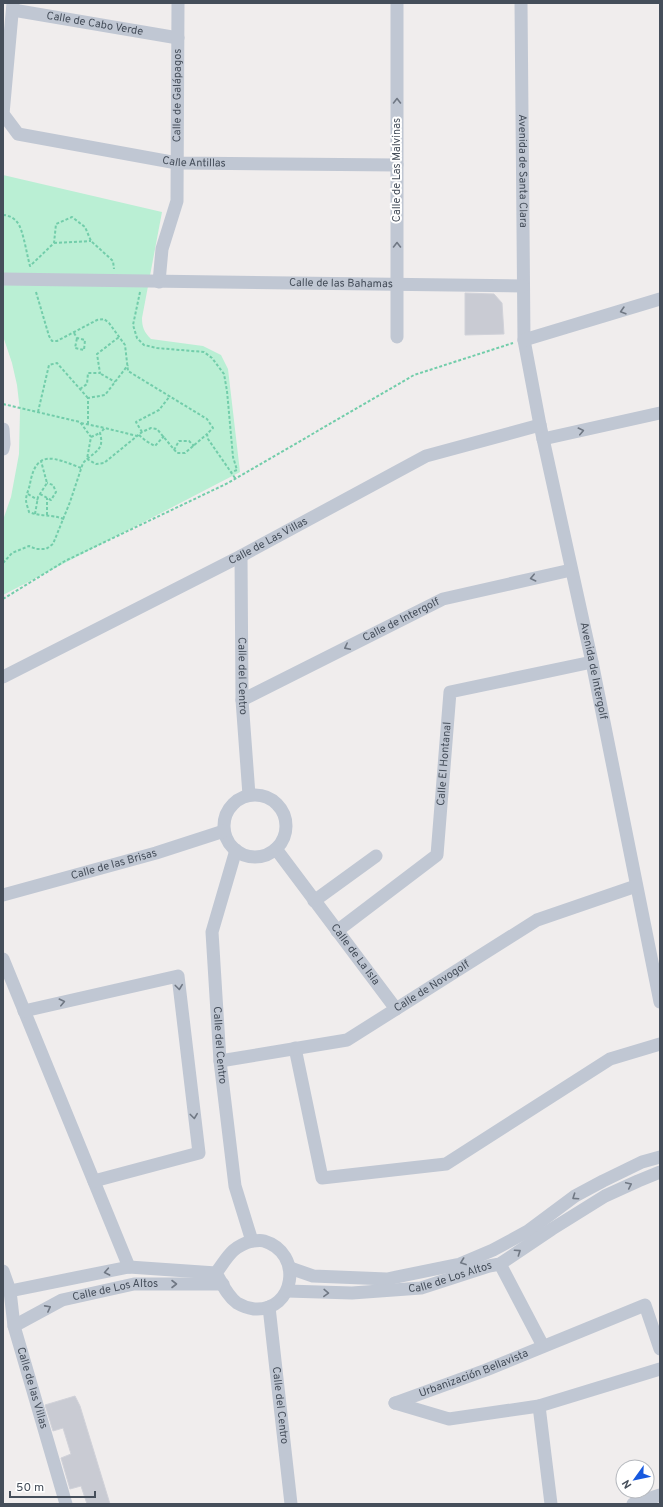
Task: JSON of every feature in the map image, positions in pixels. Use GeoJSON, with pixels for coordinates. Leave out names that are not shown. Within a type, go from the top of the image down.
{"type":"FeatureCollection","features":[{"type":"Feature","properties":{"kind":"street","name":"Calle de Galápagos"},"geometry":{"type":"LineString","coordinates":[[159,282],[162,249],[177,201],[178,3]]}},
{"type":"Feature","properties":{"kind":"street","name":"Calle de Las Malvinas"},"geometry":{"type":"LineString","coordinates":[[397,3],[397,337]]}},
{"type":"Feature","properties":{"kind":"street","name":"Avenida de Santa Clara"},"geometry":{"type":"LineString","coordinates":[[521,3],[524,340]]}},
{"type":"Feature","properties":{"kind":"street","name":"Calle de Cabo Verde"},"geometry":{"type":"LineString","coordinates":[[13,6],[178,38]]}},
{"type":"Feature","properties":{"kind":"street"},"geometry":{"type":"LineString","coordinates":[[3,114],[13,6]]}},
{"type":"Feature","properties":{"kind":"street","name":"Calle Antillas"},"geometry":{"type":"LineString","coordinates":[[3,114],[18,134],[177,163],[397,164]]}},
{"type":"Feature","properties":{"kind":"street","name":"Calle de las Bahamas"},"geometry":{"type":"LineString","coordinates":[[3,279],[523,286]]}},
{"type":"Feature","properties":{"kind":"street"},"geometry":{"type":"LineString","coordinates":[[524,340],[660,299]]}},
{"type":"Feature","properties":{"kind":"street","name":"Avenida de Intergolf"},"geometry":{"type":"LineString","coordinates":[[524,340],[543,439],[592,662],[660,1002]]}},
{"type":"Feature","properties":{"kind":"street"},"geometry":{"type":"LineString","coordinates":[[543,439],[660,412]]}},
{"type":"Feature","properties":{"kind":"street","name":"Calle de Las Villas"},"geometry":{"type":"LineString","coordinates":[[3,677],[241,556],[426,456],[540,424]]}},
{"type":"Feature","properties":{"kind":"street"},"geometry":{"type":"LineString","coordinates":[[3,430],[3,449]]}},
{"type":"Feature","properties":{"kind":"street","name":"Calle del Centro"},"geometry":{"type":"LineString","coordinates":[[241,556],[242,700],[249,795]]}},
{"type":"Feature","properties":{"kind":"street","name":"Calle de Intergolf"},"geometry":{"type":"LineString","coordinates":[[242,700],[443,599],[571,570]]}},
{"type":"Feature","properties":{"kind":"street","name":"Calle El Hontanal"},"geometry":{"type":"LineString","coordinates":[[337,930],[437,855],[450,692],[592,662]]}},
{"type":"Feature","properties":{"kind":"street"},"geometry":{"type":"LineString","coordinates":[[249,795],[260,795],[270,799],[280,808],[285,817],[286,828],[284,838],[276,849],[266,855],[256,857],[245,855],[236,850],[228,841],[224,831],[228,810],[236,801],[249,795]]}},
{"type":"Feature","properties":{"kind":"street","name":"Calle de las Brisas"},"geometry":{"type":"LineString","coordinates":[[3,895],[156,853],[224,831]]}},
{"type":"Feature","properties":{"kind":"street","name":"Calle de La Isla"},"geometry":{"type":"LineString","coordinates":[[276,849],[396,1009]]}},
{"type":"Feature","properties":{"kind":"street","name":"Calle del Centro"},"geometry":{"type":"LineString","coordinates":[[236,850],[212,932],[220,1061],[235,1186],[252,1241]]}},
{"type":"Feature","properties":{"kind":"street"},"geometry":{"type":"LineString","coordinates":[[314,901],[376,856]]}},
{"type":"Feature","properties":{"kind":"street","name":"Calle de Novogolf"},"geometry":{"type":"LineString","coordinates":[[220,1061],[347,1040],[537,920],[636,886]]}},
{"type":"Feature","properties":{"kind":"street"},"geometry":{"type":"LineString","coordinates":[[3,959],[130,1267]]}},
{"type":"Feature","properties":{"kind":"street"},"geometry":{"type":"LineString","coordinates":[[24,1011],[178,976],[199,1153],[94,1181]]}},
{"type":"Feature","properties":{"kind":"street"},"geometry":{"type":"LineString","coordinates":[[295,1048],[322,1178],[446,1164],[610,1059],[660,1044]]}},
{"type":"Feature","properties":{"kind":"street","name":"Calle de Los Altos"},"geometry":{"type":"LineString","coordinates":[[290,1268],[313,1276],[387,1279],[460,1264],[493,1250],[528,1231],[575,1196],[603,1181],[642,1162],[660,1157]]}},
{"type":"Feature","properties":{"kind":"street","name":"Calle de Los Altos"},"geometry":{"type":"LineString","coordinates":[[287,1291],[352,1293],[421,1288],[489,1266],[500,1264],[605,1196],[638,1180],[660,1172]]}},
{"type":"Feature","properties":{"kind":"street"},"geometry":{"type":"LineString","coordinates":[[252,1241],[264,1241],[278,1248],[285,1257],[290,1268],[290,1280],[287,1291],[279,1300],[260,1309],[248,1308],[237,1303],[228,1295],[216,1273],[231,1252],[240,1244],[252,1241]]}},
{"type":"Feature","properties":{"kind":"street"},"geometry":{"type":"LineString","coordinates":[[500,1264],[543,1346]]}},
{"type":"Feature","properties":{"kind":"street","name":"Calle de Los Altos"},"geometry":{"type":"LineString","coordinates":[[10,1291],[130,1267],[216,1273]]}},
{"type":"Feature","properties":{"kind":"street","name":"Calle de las Villas"},"geometry":{"type":"LineString","coordinates":[[3,1271],[10,1291],[14,1326],[66,1504]]}},
{"type":"Feature","properties":{"kind":"street","name":"Calle de Los Altos"},"geometry":{"type":"LineString","coordinates":[[14,1326],[62,1300],[134,1284],[223,1284]]}},
{"type":"Feature","properties":{"kind":"street","name":"Urbanización Bellavista"},"geometry":{"type":"LineString","coordinates":[[660,1349],[645,1305],[486,1370],[395,1403],[449,1419],[539,1406],[660,1369]]}},
{"type":"Feature","properties":{"kind":"street","name":"Calle del Centro"},"geometry":{"type":"LineString","coordinates":[[269,1306],[291,1504]]}},
{"type":"Feature","properties":{"kind":"street"},"geometry":{"type":"LineString","coordinates":[[539,1406],[551,1504]]}},
{"type":"Feature","properties":{"kind":"street"},"geometry":{"type":"LineString","coordinates":[[633,1504],[660,1495]]}},
{"type":"Feature","properties":{"kind":"path"},"geometry":{"type":"LineString","coordinates":[[3,215],[8,215],[17,221],[21,228],[43,315],[52,341],[57,341],[97,320],[104,319],[125,345],[128,371],[207,419],[213,428],[185,453],[177,453],[157,429],[151,428],[142,432],[104,463],[96,464],[87,459]]}},
{"type":"Feature","properties":{"kind":"path"},"geometry":{"type":"LineString","coordinates":[[30,266],[54,243],[56,224],[72,217],[85,227],[91,241],[113,261],[114,269]]}},
{"type":"Feature","properties":{"kind":"path"},"geometry":{"type":"LineString","coordinates":[[54,243],[91,241]]}},
{"type":"Feature","properties":{"kind":"path"},"geometry":{"type":"LineString","coordinates":[[142,281],[133,325],[137,338],[144,345],[157,348],[204,352],[212,358],[224,374],[233,457],[237,470],[232,472],[235,478]]}},
{"type":"Feature","properties":{"kind":"path"},"geometry":{"type":"LineString","coordinates":[[74,333],[78,338],[85,340],[84,350],[75,348],[78,338]]}},
{"type":"Feature","properties":{"kind":"path"},"geometry":{"type":"LineString","coordinates":[[100,373],[97,354],[119,337]]}},
{"type":"Feature","properties":{"kind":"path"},"geometry":{"type":"LineString","coordinates":[[3,599],[64,561],[235,478],[414,375],[524,340]]}},
{"type":"Feature","properties":{"kind":"path"},"geometry":{"type":"LineString","coordinates":[[38,412],[49,365],[57,363],[88,398],[88,424]]}},
{"type":"Feature","properties":{"kind":"path"},"geometry":{"type":"LineString","coordinates":[[88,398],[105,395],[128,365]]}},
{"type":"Feature","properties":{"kind":"path"},"geometry":{"type":"LineString","coordinates":[[80,389],[87,384],[88,372],[100,373],[115,382]]}},
{"type":"Feature","properties":{"kind":"path"},"geometry":{"type":"LineString","coordinates":[[142,432],[136,422],[159,410],[170,396]]}},
{"type":"Feature","properties":{"kind":"path"},"geometry":{"type":"LineString","coordinates":[[3,404],[138,436],[155,446],[164,436]]}},
{"type":"Feature","properties":{"kind":"path"},"geometry":{"type":"LineString","coordinates":[[80,422],[91,437],[87,459]]}},
{"type":"Feature","properties":{"kind":"path"},"geometry":{"type":"LineString","coordinates":[[91,437],[100,433],[105,428]]}},
{"type":"Feature","properties":{"kind":"path"},"geometry":{"type":"LineString","coordinates":[[3,564],[12,553],[18,550],[29,546],[36,549],[46,548],[53,544],[64,519],[83,463],[100,449],[102,442],[100,433]]}},
{"type":"Feature","properties":{"kind":"path"},"geometry":{"type":"LineString","coordinates":[[207,434],[208,439],[235,478]]}},
{"type":"Feature","properties":{"kind":"path"},"geometry":{"type":"LineString","coordinates":[[174,450],[179,441],[188,441],[194,446]]}},
{"type":"Feature","properties":{"kind":"path"},"geometry":{"type":"LineString","coordinates":[[64,519],[53,515],[35,515],[29,512],[26,499],[31,476],[36,464],[44,459],[56,458],[81,468]]}},
{"type":"Feature","properties":{"kind":"path"},"geometry":{"type":"LineString","coordinates":[[35,515],[37,501],[47,483],[41,461]]}},
{"type":"Feature","properties":{"kind":"path"},"geometry":{"type":"LineString","coordinates":[[40,494],[51,500],[56,492],[53,485],[47,483]]}},
{"type":"Feature","properties":{"kind":"path"},"geometry":{"type":"LineString","coordinates":[[28,494],[37,501]]}},
{"type":"Feature","properties":{"kind":"path"},"geometry":{"type":"LineString","coordinates":[[47,498],[47,515]]}},
{"type":"Feature","properties":{"kind":"green space"},"geometry":{"type":"Polygon","coordinates":[[[3,175],[162,212],[142,318],[143,327],[151,339],[203,346],[221,355],[228,369],[240,472],[3,595],[3,520],[11,497],[19,454],[20,411],[17,385],[12,363],[3,336],[3,175]]]}},
{"type":"Feature","properties":{"kind":"building"},"geometry":{"type":"Polygon","coordinates":[[[465,293],[494,294],[502,303],[504,334],[465,335],[465,293]]]}},
{"type":"Feature","properties":{"kind":"building"},"geometry":{"type":"Polygon","coordinates":[[[75,1396],[80,1406],[110,1504],[87,1504],[81,1486],[70,1489],[61,1458],[71,1454],[63,1428],[53,1431],[45,1405],[75,1396]]]}}]}
